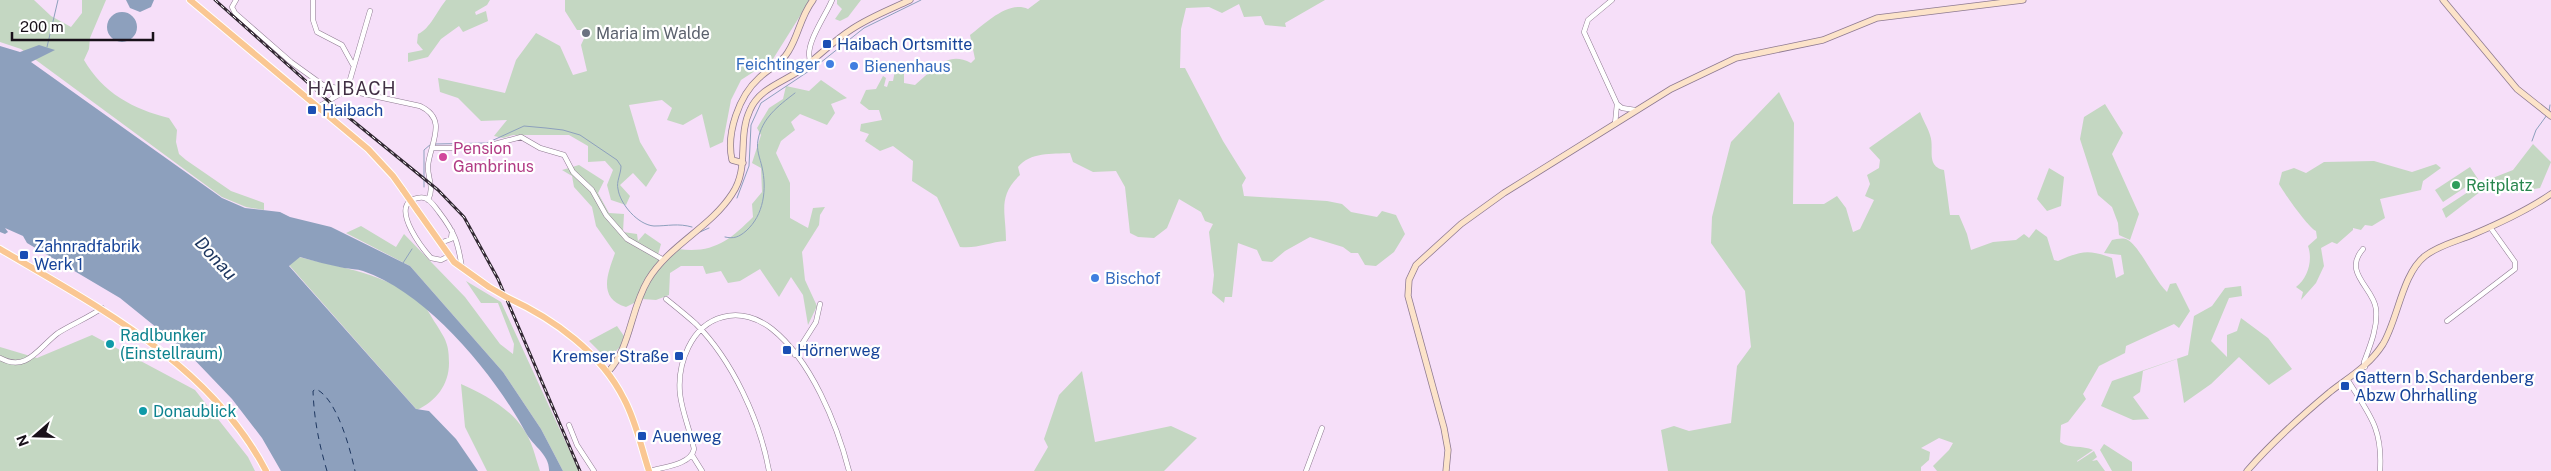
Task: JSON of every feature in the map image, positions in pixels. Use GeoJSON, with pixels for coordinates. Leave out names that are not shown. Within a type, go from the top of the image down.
{"type":"FeatureCollection","features":[{"type":"Feature","properties":{"kind":"main road"},"geometry":{"type":"LineString","coordinates":[[190,0],[374,154],[403,190],[449,256],[462,269],[489,287],[550,321],[576,341],[608,372],[628,408],[649,471]]}},
{"type":"Feature","properties":{"kind":"main road"},"geometry":{"type":"LineString","coordinates":[[743,163],[732,160],[731,135],[743,100],[753,84],[789,51],[802,16],[813,0]]}},
{"type":"Feature","properties":{"kind":"main road"},"geometry":{"type":"LineString","coordinates":[[608,372],[623,352],[640,294],[662,259],[709,219],[732,194],[743,163],[745,125],[753,103],[768,89],[811,62],[853,28],[910,0]]}},
{"type":"Feature","properties":{"kind":"main road"},"geometry":{"type":"LineString","coordinates":[[1446,471],[1448,450],[1444,428],[1408,296],[1411,273],[1431,249],[1481,209],[1635,110],[1671,89],[1750,54],[1823,40],[1878,18],[2023,0]]}},
{"type":"Feature","properties":{"kind":"main road"},"geometry":{"type":"LineString","coordinates":[[2443,0],[2508,79],[2543,112],[2551,116]]}},
{"type":"Feature","properties":{"kind":"main road"},"geometry":{"type":"LineString","coordinates":[[2247,471],[2284,432],[2364,367],[2386,338],[2418,263],[2439,248],[2490,227],[2551,194]]}},
{"type":"Feature","properties":{"kind":"main road"},"geometry":{"type":"LineString","coordinates":[[0,249],[102,308],[150,342],[192,377],[233,423],[266,471]]}},
{"type":"Feature","properties":{"kind":"street"},"geometry":{"type":"LineString","coordinates":[[236,0],[232,7],[235,13],[312,80],[333,89],[347,90],[420,106],[429,110],[435,120],[428,174],[432,188],[428,200]]}},
{"type":"Feature","properties":{"kind":"street"},"geometry":{"type":"LineString","coordinates":[[313,0],[314,28],[322,36],[342,45],[353,65]]}},
{"type":"Feature","properties":{"kind":"street"},"geometry":{"type":"LineString","coordinates":[[1612,0],[1588,20],[1584,32],[1617,104],[1622,108],[1635,110]]}},
{"type":"Feature","properties":{"kind":"street"},"geometry":{"type":"LineString","coordinates":[[811,62],[809,52],[819,23],[832,1]]}},
{"type":"Feature","properties":{"kind":"street"},"geometry":{"type":"LineString","coordinates":[[318,107],[347,90],[370,11]]}},
{"type":"Feature","properties":{"kind":"street"},"geometry":{"type":"LineString","coordinates":[[1615,124],[1617,104]]}},
{"type":"Feature","properties":{"kind":"street"},"geometry":{"type":"LineString","coordinates":[[432,147],[480,148],[521,137],[540,148],[564,156],[573,172],[592,190],[606,215],[627,239],[662,259]]}},
{"type":"Feature","properties":{"kind":"street"},"geometry":{"type":"LineString","coordinates":[[449,256],[440,260],[431,258],[408,222],[406,212],[409,202],[419,198],[428,200],[452,229],[458,245],[462,269]]}},
{"type":"Feature","properties":{"kind":"street"},"geometry":{"type":"LineString","coordinates":[[2447,322],[2515,269],[2515,262],[2490,227]]}},
{"type":"Feature","properties":{"kind":"street"},"geometry":{"type":"LineString","coordinates":[[440,243],[451,239],[452,229]]}},
{"type":"Feature","properties":{"kind":"street"},"geometry":{"type":"LineString","coordinates":[[2363,249],[2357,258],[2357,270],[2376,310],[2375,324],[2364,367]]}},
{"type":"Feature","properties":{"kind":"street"},"geometry":{"type":"LineString","coordinates":[[666,299],[701,330],[726,365],[753,414],[764,446],[768,471]]}},
{"type":"Feature","properties":{"kind":"street"},"geometry":{"type":"LineString","coordinates":[[795,355],[816,322],[820,304]]}},
{"type":"Feature","properties":{"kind":"street"},"geometry":{"type":"LineString","coordinates":[[0,358],[16,364],[28,361],[59,332],[102,308]]}},
{"type":"Feature","properties":{"kind":"street"},"geometry":{"type":"LineString","coordinates":[[649,471],[684,461],[692,455],[694,449],[683,410],[681,381],[688,348],[701,330],[717,318],[731,315],[747,316],[770,328],[795,355],[824,401],[842,444],[848,471]]}},
{"type":"Feature","properties":{"kind":"street"},"geometry":{"type":"LineString","coordinates":[[2347,379],[2376,426],[2381,447],[2380,471]]}},
{"type":"Feature","properties":{"kind":"street"},"geometry":{"type":"LineString","coordinates":[[569,425],[577,445],[594,471]]}},
{"type":"Feature","properties":{"kind":"street"},"geometry":{"type":"LineString","coordinates":[[1306,471],[1322,428]]}},
{"type":"Feature","properties":{"kind":"street"},"geometry":{"type":"LineString","coordinates":[[692,455],[702,471]]}},
{"type":"Feature","properties":{"kind":"green space"},"geometry":{"type":"Polygon","coordinates":[[[0,0],[34,0],[51,16],[71,27],[82,13],[82,0],[106,0],[90,38],[89,49],[84,60],[92,72],[100,82],[120,98],[143,110],[169,118],[177,130],[176,142],[179,154],[231,191],[264,203],[264,210],[246,207],[222,197],[21,49],[0,42],[0,0]]]}},
{"type":"Feature","properties":{"kind":"green space"},"geometry":{"type":"Polygon","coordinates":[[[446,0],[490,0],[487,5],[475,12],[476,15],[486,11],[488,21],[463,32],[459,26],[441,39],[428,57],[408,62],[408,53],[423,50],[417,43],[418,34],[430,24],[446,0]]]}},
{"type":"Feature","properties":{"kind":"green space"},"geometry":{"type":"Polygon","coordinates":[[[565,0],[810,0],[773,59],[741,80],[731,100],[723,142],[710,148],[702,114],[683,125],[667,120],[672,108],[662,100],[629,105],[640,142],[657,170],[646,187],[633,173],[620,185],[630,196],[626,205],[611,200],[607,185],[613,170],[605,161],[588,162],[588,146],[569,135],[513,135],[503,138],[494,136],[507,120],[481,121],[458,98],[440,92],[438,78],[505,93],[516,60],[536,33],[560,46],[573,75],[587,71],[581,45],[588,30],[577,30],[565,11],[565,0]]]}},
{"type":"Feature","properties":{"kind":"green space"},"geometry":{"type":"Polygon","coordinates":[[[837,0],[861,0],[848,17],[840,21],[835,19],[842,9],[837,4],[837,0]]]}},
{"type":"Feature","properties":{"kind":"green space"},"geometry":{"type":"Polygon","coordinates":[[[1040,0],[1325,0],[1285,23],[1286,27],[1265,25],[1261,16],[1244,17],[1239,4],[1222,13],[1209,7],[1186,8],[1181,29],[1180,68],[1185,68],[1223,141],[1246,178],[1242,185],[1244,196],[1327,201],[1342,204],[1351,212],[1377,217],[1382,211],[1396,215],[1405,234],[1394,252],[1376,266],[1365,265],[1358,253],[1351,253],[1343,247],[1310,237],[1285,251],[1272,262],[1262,261],[1257,250],[1238,243],[1232,297],[1225,297],[1224,303],[1212,293],[1214,275],[1209,232],[1213,224],[1205,221],[1201,212],[1179,199],[1167,228],[1154,238],[1138,237],[1130,233],[1125,187],[1116,171],[1093,172],[1073,162],[1070,153],[1035,156],[1018,167],[1020,175],[1005,198],[1006,241],[972,247],[960,247],[937,197],[912,181],[913,161],[893,146],[880,151],[865,141],[869,134],[860,131],[861,124],[882,120],[879,110],[869,110],[860,103],[866,90],[876,89],[883,76],[886,78],[884,86],[887,87],[889,81],[893,81],[896,65],[904,64],[904,83],[915,85],[934,68],[947,60],[955,59],[971,63],[975,59],[970,35],[1005,10],[1020,7],[1028,9],[1040,0]]]}},
{"type":"Feature","properties":{"kind":"green space"},"geometry":{"type":"Polygon","coordinates":[[[821,80],[847,98],[831,104],[835,113],[827,125],[800,114],[791,122],[795,130],[781,141],[776,153],[790,183],[790,218],[808,228],[813,208],[825,207],[820,215],[819,225],[802,252],[805,280],[817,306],[808,325],[803,295],[791,277],[779,297],[760,269],[740,281],[728,283],[721,271],[706,274],[703,266],[681,266],[670,273],[669,295],[656,300],[642,299],[626,307],[611,298],[607,284],[615,253],[596,226],[592,207],[574,187],[572,176],[562,170],[579,165],[604,181],[598,193],[609,213],[624,214],[623,232],[637,234],[638,241],[645,233],[661,244],[658,255],[662,262],[678,249],[690,250],[711,247],[728,239],[753,217],[752,204],[762,192],[761,168],[752,163],[761,135],[757,128],[769,108],[783,99],[786,86],[809,91],[821,80]]]}},
{"type":"Feature","properties":{"kind":"green space"},"geometry":{"type":"Polygon","coordinates":[[[1779,92],[1794,123],[1793,204],[1824,204],[1837,196],[1846,208],[1853,232],[1860,229],[1874,200],[1865,196],[1870,184],[1867,175],[1879,168],[1880,160],[1869,148],[1920,112],[1930,135],[1934,165],[1944,170],[1950,215],[1959,215],[1971,250],[1993,242],[2016,240],[2024,234],[2029,238],[2036,229],[2047,237],[2054,260],[2058,261],[2085,252],[2104,255],[2112,258],[2116,278],[2124,274],[2121,255],[2104,253],[2112,240],[2120,238],[2128,240],[2133,244],[2167,292],[2170,284],[2176,283],[2190,311],[2179,328],[2174,324],[2126,346],[2125,353],[2099,366],[2083,394],[2086,399],[2068,422],[2061,425],[2060,442],[2068,446],[2093,450],[2077,462],[2094,451],[2097,457],[2092,461],[2097,460],[2105,471],[1937,471],[1933,466],[1949,450],[1953,443],[1939,438],[1921,448],[1930,452],[1929,460],[1921,467],[1921,471],[1668,471],[1661,430],[1674,426],[1689,431],[1731,423],[1737,366],[1751,347],[1745,291],[1711,243],[1712,217],[1731,142],[1779,92]]]}},
{"type":"Feature","properties":{"kind":"green space"},"geometry":{"type":"Polygon","coordinates":[[[2105,104],[2123,133],[2112,154],[2139,214],[2130,240],[2119,235],[2118,223],[2112,207],[2098,195],[2080,139],[2084,117],[2105,104]]]}},
{"type":"Feature","properties":{"kind":"green space"},"geometry":{"type":"Polygon","coordinates":[[[2533,144],[2551,162],[2540,188],[2511,193],[2485,188],[2446,218],[2442,209],[2485,181],[2513,170],[2533,144]]]}},
{"type":"Feature","properties":{"kind":"green space"},"geometry":{"type":"Polygon","coordinates":[[[2374,161],[2412,172],[2436,164],[2441,168],[2423,181],[2421,190],[2380,199],[2385,218],[2372,226],[2365,225],[2361,230],[2353,228],[2337,244],[2332,242],[2321,248],[2324,266],[2316,283],[2301,300],[2303,292],[2296,287],[2304,279],[2310,263],[2308,246],[2317,238],[2316,231],[2302,217],[2279,184],[2282,172],[2294,168],[2306,173],[2324,162],[2374,161]]]}},
{"type":"Feature","properties":{"kind":"green space","name":"Reitplatz"},"geometry":{"type":"Polygon","coordinates":[[[2470,167],[2478,179],[2443,202],[2435,190],[2470,167]]]}},
{"type":"Feature","properties":{"kind":"green space"},"geometry":{"type":"Polygon","coordinates":[[[2049,168],[2064,177],[2061,206],[2047,211],[2037,199],[2049,168]]]}},
{"type":"Feature","properties":{"kind":"green space"},"geometry":{"type":"Polygon","coordinates":[[[361,226],[396,247],[404,234],[465,297],[500,344],[513,354],[514,344],[498,303],[481,303],[466,281],[501,302],[579,471],[563,471],[541,429],[503,372],[410,266],[346,233],[361,226]]]}},
{"type":"Feature","properties":{"kind":"green space"},"geometry":{"type":"Polygon","coordinates":[[[299,257],[347,268],[378,278],[407,292],[422,304],[429,312],[446,342],[449,363],[444,385],[430,402],[417,410],[289,265],[299,257]]]}},
{"type":"Feature","properties":{"kind":"green space"},"geometry":{"type":"Polygon","coordinates":[[[2241,286],[2242,296],[2229,298],[2211,341],[2227,357],[2227,335],[2237,331],[2241,318],[2268,338],[2292,369],[2269,385],[2239,357],[2211,384],[2184,403],[2177,359],[2143,371],[2140,392],[2133,397],[2149,419],[2133,420],[2101,406],[2112,381],[2188,355],[2194,316],[2212,306],[2225,288],[2241,286]]]}},
{"type":"Feature","properties":{"kind":"green space"},"geometry":{"type":"Polygon","coordinates":[[[617,326],[624,336],[620,347],[612,355],[600,352],[589,341],[617,326]]]}},
{"type":"Feature","properties":{"kind":"green space"},"geometry":{"type":"Polygon","coordinates":[[[92,335],[195,390],[248,457],[255,471],[0,471],[0,347],[37,358],[92,335]]]}},
{"type":"Feature","properties":{"kind":"green space"},"geometry":{"type":"Polygon","coordinates":[[[1082,371],[1095,442],[1171,426],[1197,438],[1164,471],[1034,471],[1048,447],[1044,439],[1059,395],[1082,371]]]}},
{"type":"Feature","properties":{"kind":"green space"},"geometry":{"type":"Polygon","coordinates":[[[461,384],[494,402],[517,420],[533,448],[540,471],[487,471],[465,427],[461,384]]]}},
{"type":"Feature","properties":{"kind":"green space"},"geometry":{"type":"Polygon","coordinates":[[[2104,444],[2132,462],[2132,471],[2112,471],[2100,450],[2104,444]]]}},
{"type":"Feature","properties":{"kind":"water"},"geometry":{"type":"Polygon","coordinates":[[[126,0],[154,0],[151,7],[140,12],[130,8],[126,0]]]}},
{"type":"Feature","properties":{"kind":"water"},"geometry":{"type":"Polygon","coordinates":[[[122,12],[133,16],[137,27],[133,38],[122,42],[111,38],[107,27],[111,16],[122,12]]]}},
{"type":"Feature","properties":{"kind":"water","name":"Donau"},"geometry":{"type":"Polygon","coordinates":[[[39,45],[55,50],[31,62],[222,198],[245,208],[280,212],[290,217],[331,227],[410,266],[503,372],[541,429],[563,471],[549,471],[549,465],[544,455],[529,438],[496,386],[478,362],[435,316],[411,297],[387,282],[363,271],[338,267],[300,257],[289,266],[416,409],[429,411],[456,439],[478,471],[281,471],[262,438],[232,399],[188,353],[120,298],[27,243],[23,236],[5,228],[8,232],[5,234],[0,232],[0,46],[20,52],[39,45]]]}},
{"type":"Feature","properties":{"kind":"waterway"},"geometry":{"type":"LineString","coordinates":[[47,47],[58,0]]}},
{"type":"Feature","properties":{"kind":"waterway"},"geometry":{"type":"LineString","coordinates":[[737,198],[749,166],[751,125],[761,103],[815,67],[864,28],[921,0]]}},
{"type":"Feature","properties":{"kind":"waterway","name":"Haibach"},"geometry":{"type":"LineString","coordinates":[[725,237],[734,238],[741,235],[752,225],[757,217],[764,193],[762,167],[758,154],[760,132],[772,113],[795,93]]}},
{"type":"Feature","properties":{"kind":"waterway"},"geometry":{"type":"LineString","coordinates":[[2549,111],[2550,105]]}},
{"type":"Feature","properties":{"kind":"waterway"},"geometry":{"type":"LineString","coordinates":[[2532,141],[2536,130],[2547,115]]}},
{"type":"Feature","properties":{"kind":"waterway","name":"Haibach"},"geometry":{"type":"LineString","coordinates":[[435,144],[487,143],[524,126],[563,130],[580,135],[617,160],[621,166],[618,184],[619,195],[626,207],[636,218],[648,225],[654,226],[678,225],[692,227]]}},
{"type":"Feature","properties":{"kind":"waterway","name":"Haibach"},"geometry":{"type":"LineString","coordinates":[[424,187],[424,150],[431,144]]}},
{"type":"Feature","properties":{"kind":"waterway","name":"Haibach"},"geometry":{"type":"LineString","coordinates":[[700,232],[709,228]]}},
{"type":"Feature","properties":{"kind":"waterway","name":"Haibach"},"geometry":{"type":"LineString","coordinates":[[403,263],[412,249]]}},
{"type":"Feature","properties":{"kind":"ferry route"},"geometry":{"type":"LineString","coordinates":[[327,471],[316,421],[313,391],[316,389],[324,394],[342,425],[355,471]]}},
{"type":"Feature","properties":{"kind":"railway"},"geometry":{"type":"LineString","coordinates":[[215,0],[326,99],[438,190],[464,217],[498,279],[580,471]]}},
{"type":"Feature","properties":{"kind":"place","name":"Maria im Walde"},"geometry":{"type":"Point","coordinates":[586,33]}},
{"type":"Feature","properties":{"kind":"place","name":"Haibach Ortsmitte"},"geometry":{"type":"Point","coordinates":[827,44]}},
{"type":"Feature","properties":{"kind":"place","name":"Feichtinger"},"geometry":{"type":"Point","coordinates":[830,64]}},
{"type":"Feature","properties":{"kind":"place","name":"Bienenhaus"},"geometry":{"type":"Point","coordinates":[854,66]}},
{"type":"Feature","properties":{"kind":"place","name":"Haibach"},"geometry":{"type":"Point","coordinates":[312,110]}},
{"type":"Feature","properties":{"kind":"place","name":"Pension Gambrinus"},"geometry":{"type":"Point","coordinates":[443,157]}},
{"type":"Feature","properties":{"kind":"place","name":"Reitplatz"},"geometry":{"type":"Point","coordinates":[2456,185]}},
{"type":"Feature","properties":{"kind":"place","name":"Zahnradfabrik Werk 1"},"geometry":{"type":"Point","coordinates":[24,255]}},
{"type":"Feature","properties":{"kind":"place","name":"Bischof"},"geometry":{"type":"Point","coordinates":[1095,278]}},
{"type":"Feature","properties":{"kind":"place","name":"Radlbunker (Einstellraum)"},"geometry":{"type":"Point","coordinates":[110,344]}},
{"type":"Feature","properties":{"kind":"place","name":"Hörnerweg"},"geometry":{"type":"Point","coordinates":[787,350]}},
{"type":"Feature","properties":{"kind":"place","name":"Kremser Straße"},"geometry":{"type":"Point","coordinates":[679,356]}},
{"type":"Feature","properties":{"kind":"place","name":"Gattern b.Schardenberg Abzw Ohrhalling"},"geometry":{"type":"Point","coordinates":[2345,386]}},
{"type":"Feature","properties":{"kind":"place","name":"Donaublick"},"geometry":{"type":"Point","coordinates":[143,411]}},
{"type":"Feature","properties":{"kind":"place","name":"Auenweg"},"geometry":{"type":"Point","coordinates":[642,436]}},
{"type":"Feature","properties":{"kind":"district","name":"HAIBACH"},"geometry":{"type":"Point","coordinates":[352,88]}}]}
